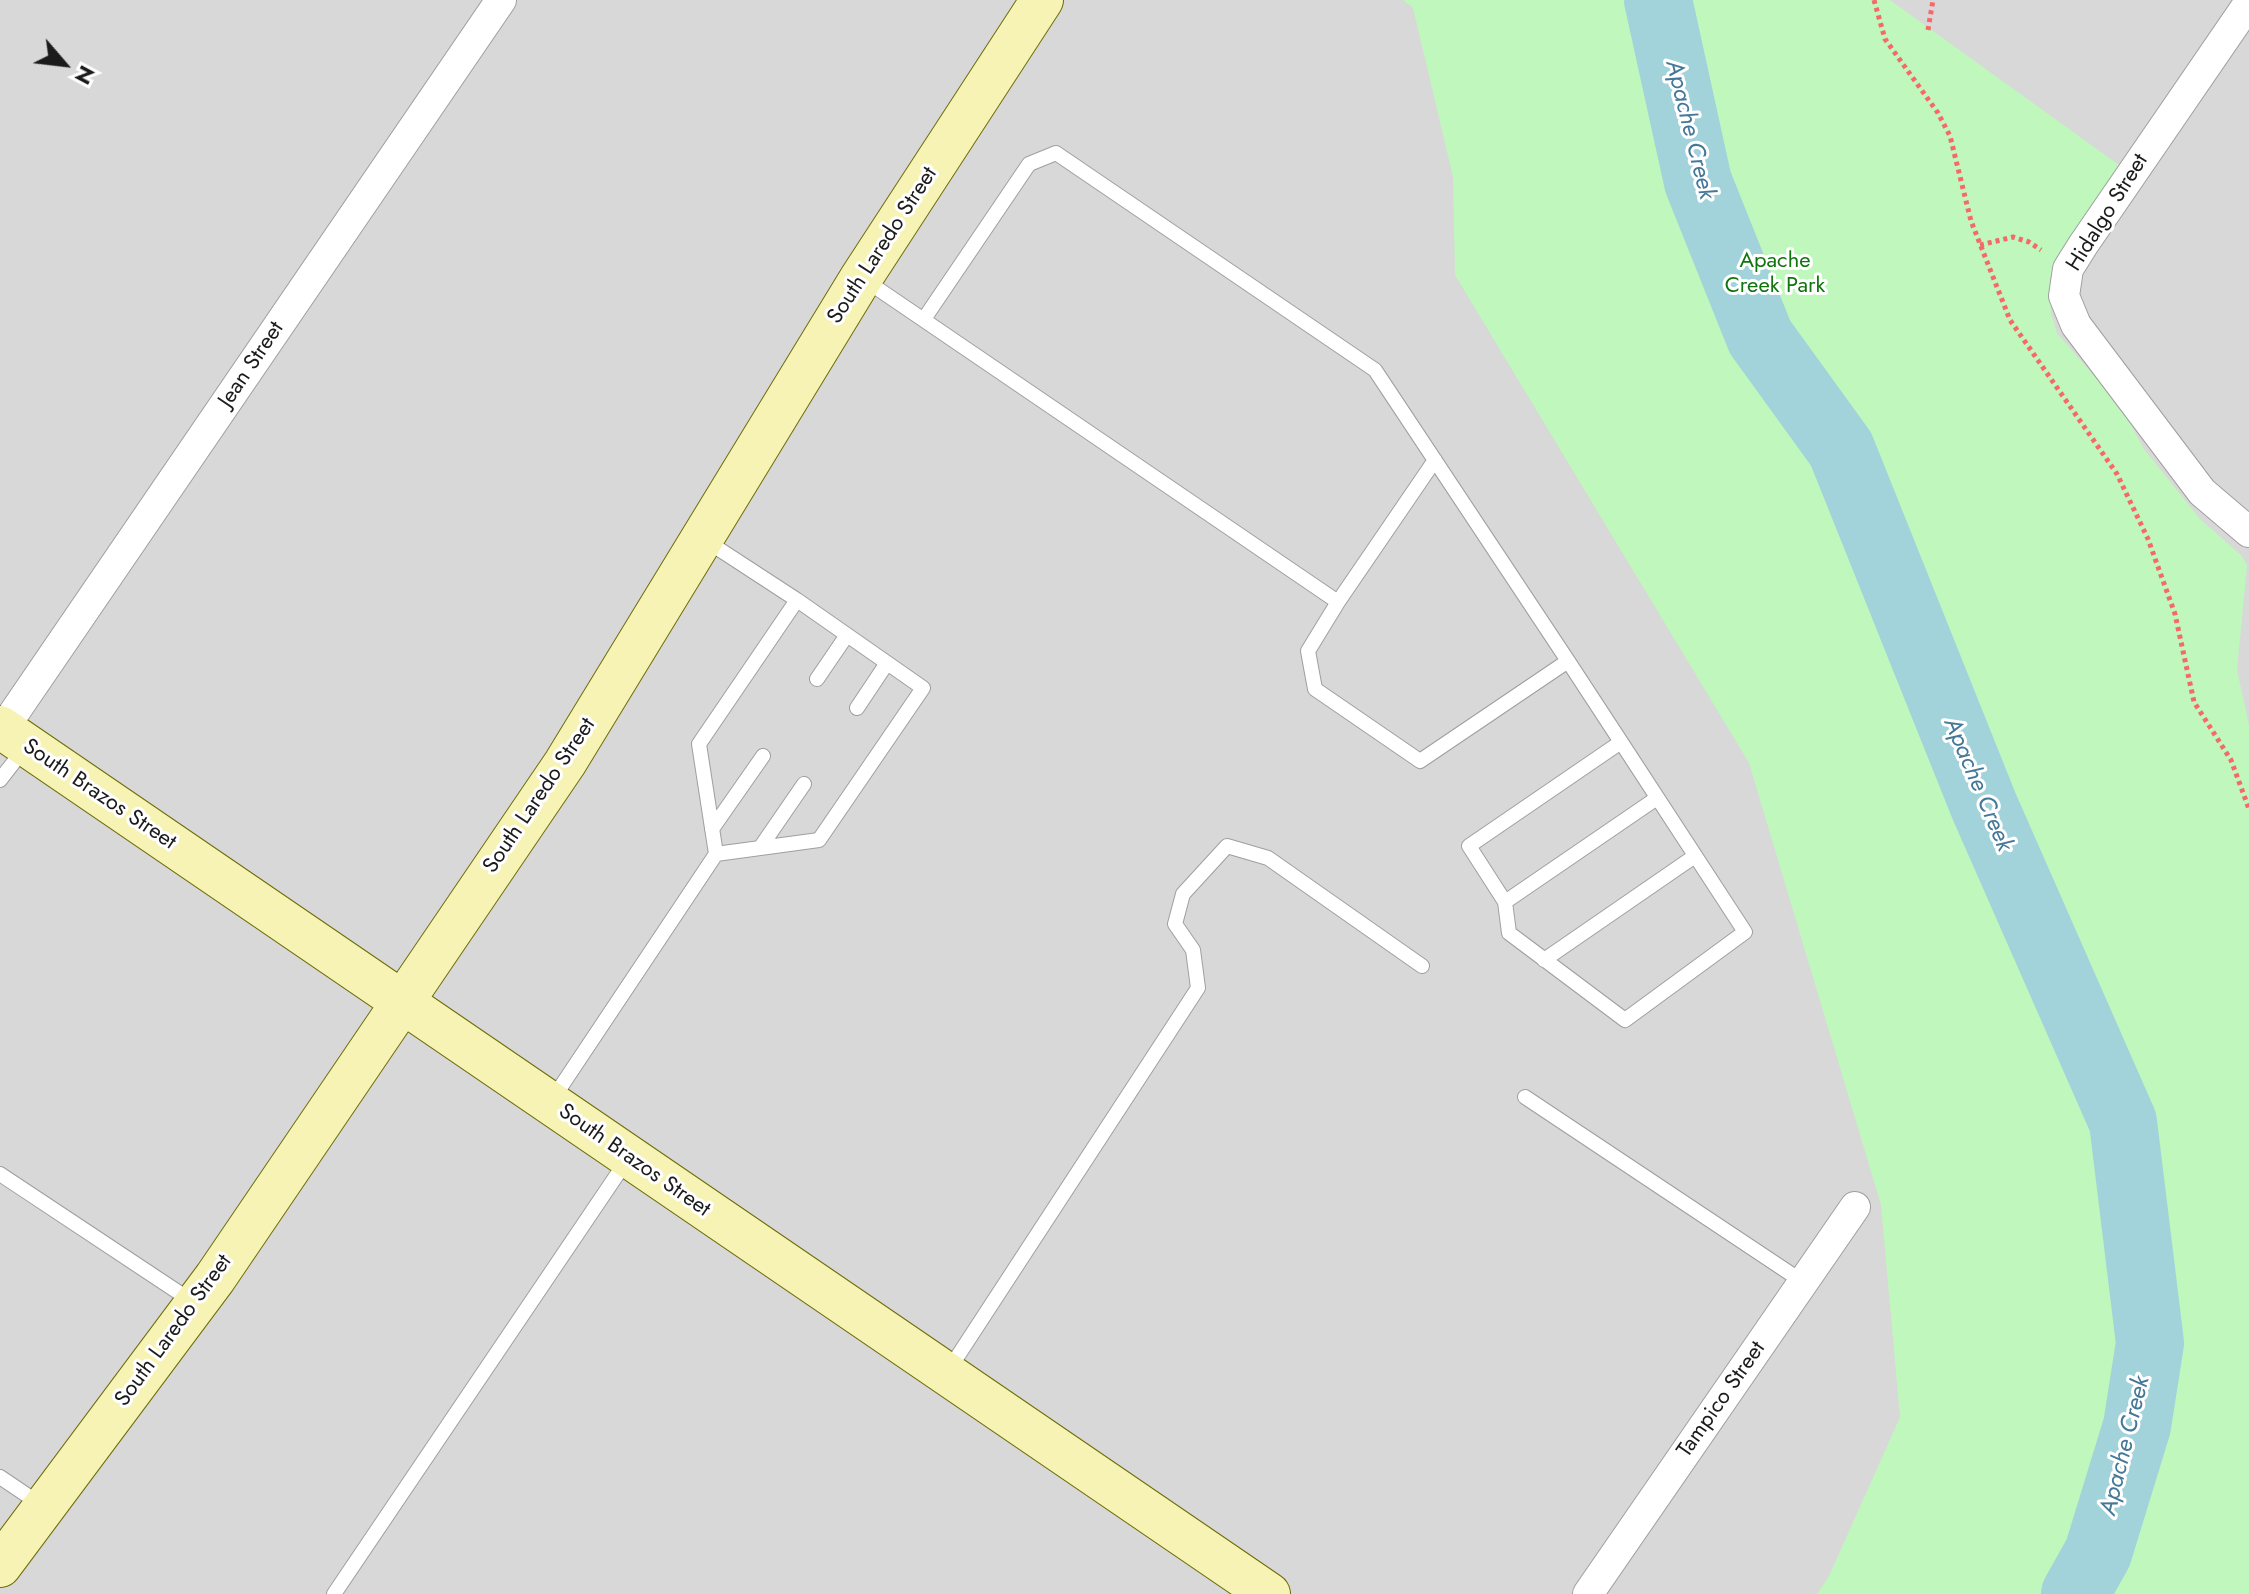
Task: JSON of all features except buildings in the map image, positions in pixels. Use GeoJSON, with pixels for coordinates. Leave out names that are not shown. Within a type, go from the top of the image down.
{"type":"FeatureCollection","features":[{"type":"Feature","properties":{"kind":"main road","name":"South Laredo Street"},"geometry":{"type":"LineString","coordinates":[[0,1566],[196,1304],[565,763],[861,278],[1042,0]]}},
{"type":"Feature","properties":{"kind":"main road","name":"South Brazos Street"},"geometry":{"type":"LineString","coordinates":[[10,734],[1269,1594]]}},
{"type":"Feature","properties":{"kind":"street","name":"Jean Street"},"geometry":{"type":"LineString","coordinates":[[10,734],[501,0]]}},
{"type":"Feature","properties":{"kind":"street","name":"Hidalgo Street"},"geometry":{"type":"LineString","coordinates":[[2249,3],[2083,245],[2068,269],[2064,296],[2076,325],[2193,481],[2249,532]]}},
{"type":"Feature","properties":{"kind":"street","name":"Tampico Street"},"geometry":{"type":"LineString","coordinates":[[1588,1594],[1855,1207]]}},
{"type":"Feature","properties":{"kind":"lane"},"geometry":{"type":"LineString","coordinates":[[924,319],[1029,164],[1056,153],[1375,370],[1568,661],[1621,742],[1657,798],[1745,932],[1625,1020],[1509,933],[1505,902],[1469,846],[1621,742]]}},
{"type":"Feature","properties":{"kind":"lane"},"geometry":{"type":"LineString","coordinates":[[861,278],[1338,602]]}},
{"type":"Feature","properties":{"kind":"lane"},"geometry":{"type":"LineString","coordinates":[[1435,460],[1308,651],[1315,689],[1420,761],[1568,661]]}},
{"type":"Feature","properties":{"kind":"lane"},"geometry":{"type":"LineString","coordinates":[[702,538],[923,688],[819,840],[716,854]]}},
{"type":"Feature","properties":{"kind":"lane"},"geometry":{"type":"LineString","coordinates":[[550,1104],[716,854],[699,744],[797,600]]}},
{"type":"Feature","properties":{"kind":"lane"},"geometry":{"type":"LineString","coordinates":[[817,679],[847,635]]}},
{"type":"Feature","properties":{"kind":"lane"},"geometry":{"type":"LineString","coordinates":[[857,708],[887,663]]}},
{"type":"Feature","properties":{"kind":"lane"},"geometry":{"type":"LineString","coordinates":[[0,780],[10,734]]}},
{"type":"Feature","properties":{"kind":"lane"},"geometry":{"type":"LineString","coordinates":[[712,829],[763,756]]}},
{"type":"Feature","properties":{"kind":"lane"},"geometry":{"type":"LineString","coordinates":[[760,848],[804,784]]}},
{"type":"Feature","properties":{"kind":"lane"},"geometry":{"type":"LineString","coordinates":[[1505,902],[1657,798]]}},
{"type":"Feature","properties":{"kind":"lane"},"geometry":{"type":"LineString","coordinates":[[945,1375],[1198,988],[1193,950],[1175,924],[1183,894],[1227,846],[1268,858],[1422,966]]}},
{"type":"Feature","properties":{"kind":"lane"},"geometry":{"type":"LineString","coordinates":[[1544,960],[1695,856]]}},
{"type":"Feature","properties":{"kind":"lane"},"geometry":{"type":"LineString","coordinates":[[1525,1097],[1803,1282]]}},
{"type":"Feature","properties":{"kind":"lane"},"geometry":{"type":"LineString","coordinates":[[334,1594],[628,1158]]}},
{"type":"Feature","properties":{"kind":"lane"},"geometry":{"type":"LineString","coordinates":[[0,1174],[196,1304]]}},
{"type":"Feature","properties":{"kind":"lane"},"geometry":{"type":"LineString","coordinates":[[0,1477],[44,1506]]}},
{"type":"Feature","properties":{"kind":"path"},"geometry":{"type":"LineString","coordinates":[[1874,0],[1885,39],[1938,113],[1950,136],[1980,245],[2010,320],[2117,474],[2148,539],[2175,614],[2194,702],[2231,760],[2249,809]]}},
{"type":"Feature","properties":{"kind":"path"},"geometry":{"type":"LineString","coordinates":[[1928,30],[1933,0]]}},
{"type":"Feature","properties":{"kind":"path"},"geometry":{"type":"LineString","coordinates":[[1980,245],[2013,237],[2029,242],[2050,257]]}},
{"type":"Feature","properties":{"kind":"shaded area"},"geometry":{"type":"Polygon","coordinates":[[[0,0],[2249,0],[2249,1594],[0,1594],[0,0]]]}},
{"type":"Feature","properties":{"kind":"green space","name":"Apache Creek Park"},"geometry":{"type":"Polygon","coordinates":[[[1403,0],[1890,0],[2119,165],[2050,278],[2051,313],[2057,333],[2102,385],[2130,423],[2144,449],[2200,519],[2241,555],[2247,565],[2237,670],[2249,725],[2249,1594],[1817,1594],[1829,1576],[1900,1417],[1881,1205],[1749,763],[1455,275],[1453,177],[1413,8],[1403,0]]]}},
{"type":"Feature","properties":{"kind":"waterway","name":"Apache Creek"},"geometry":{"type":"LineString","coordinates":[[1658,0],[1698,182],[1760,337],[1841,449],[1984,806],[2123,1122],[2150,1343],[2137,1426],[2098,1553],[2075,1594]]}}]}
